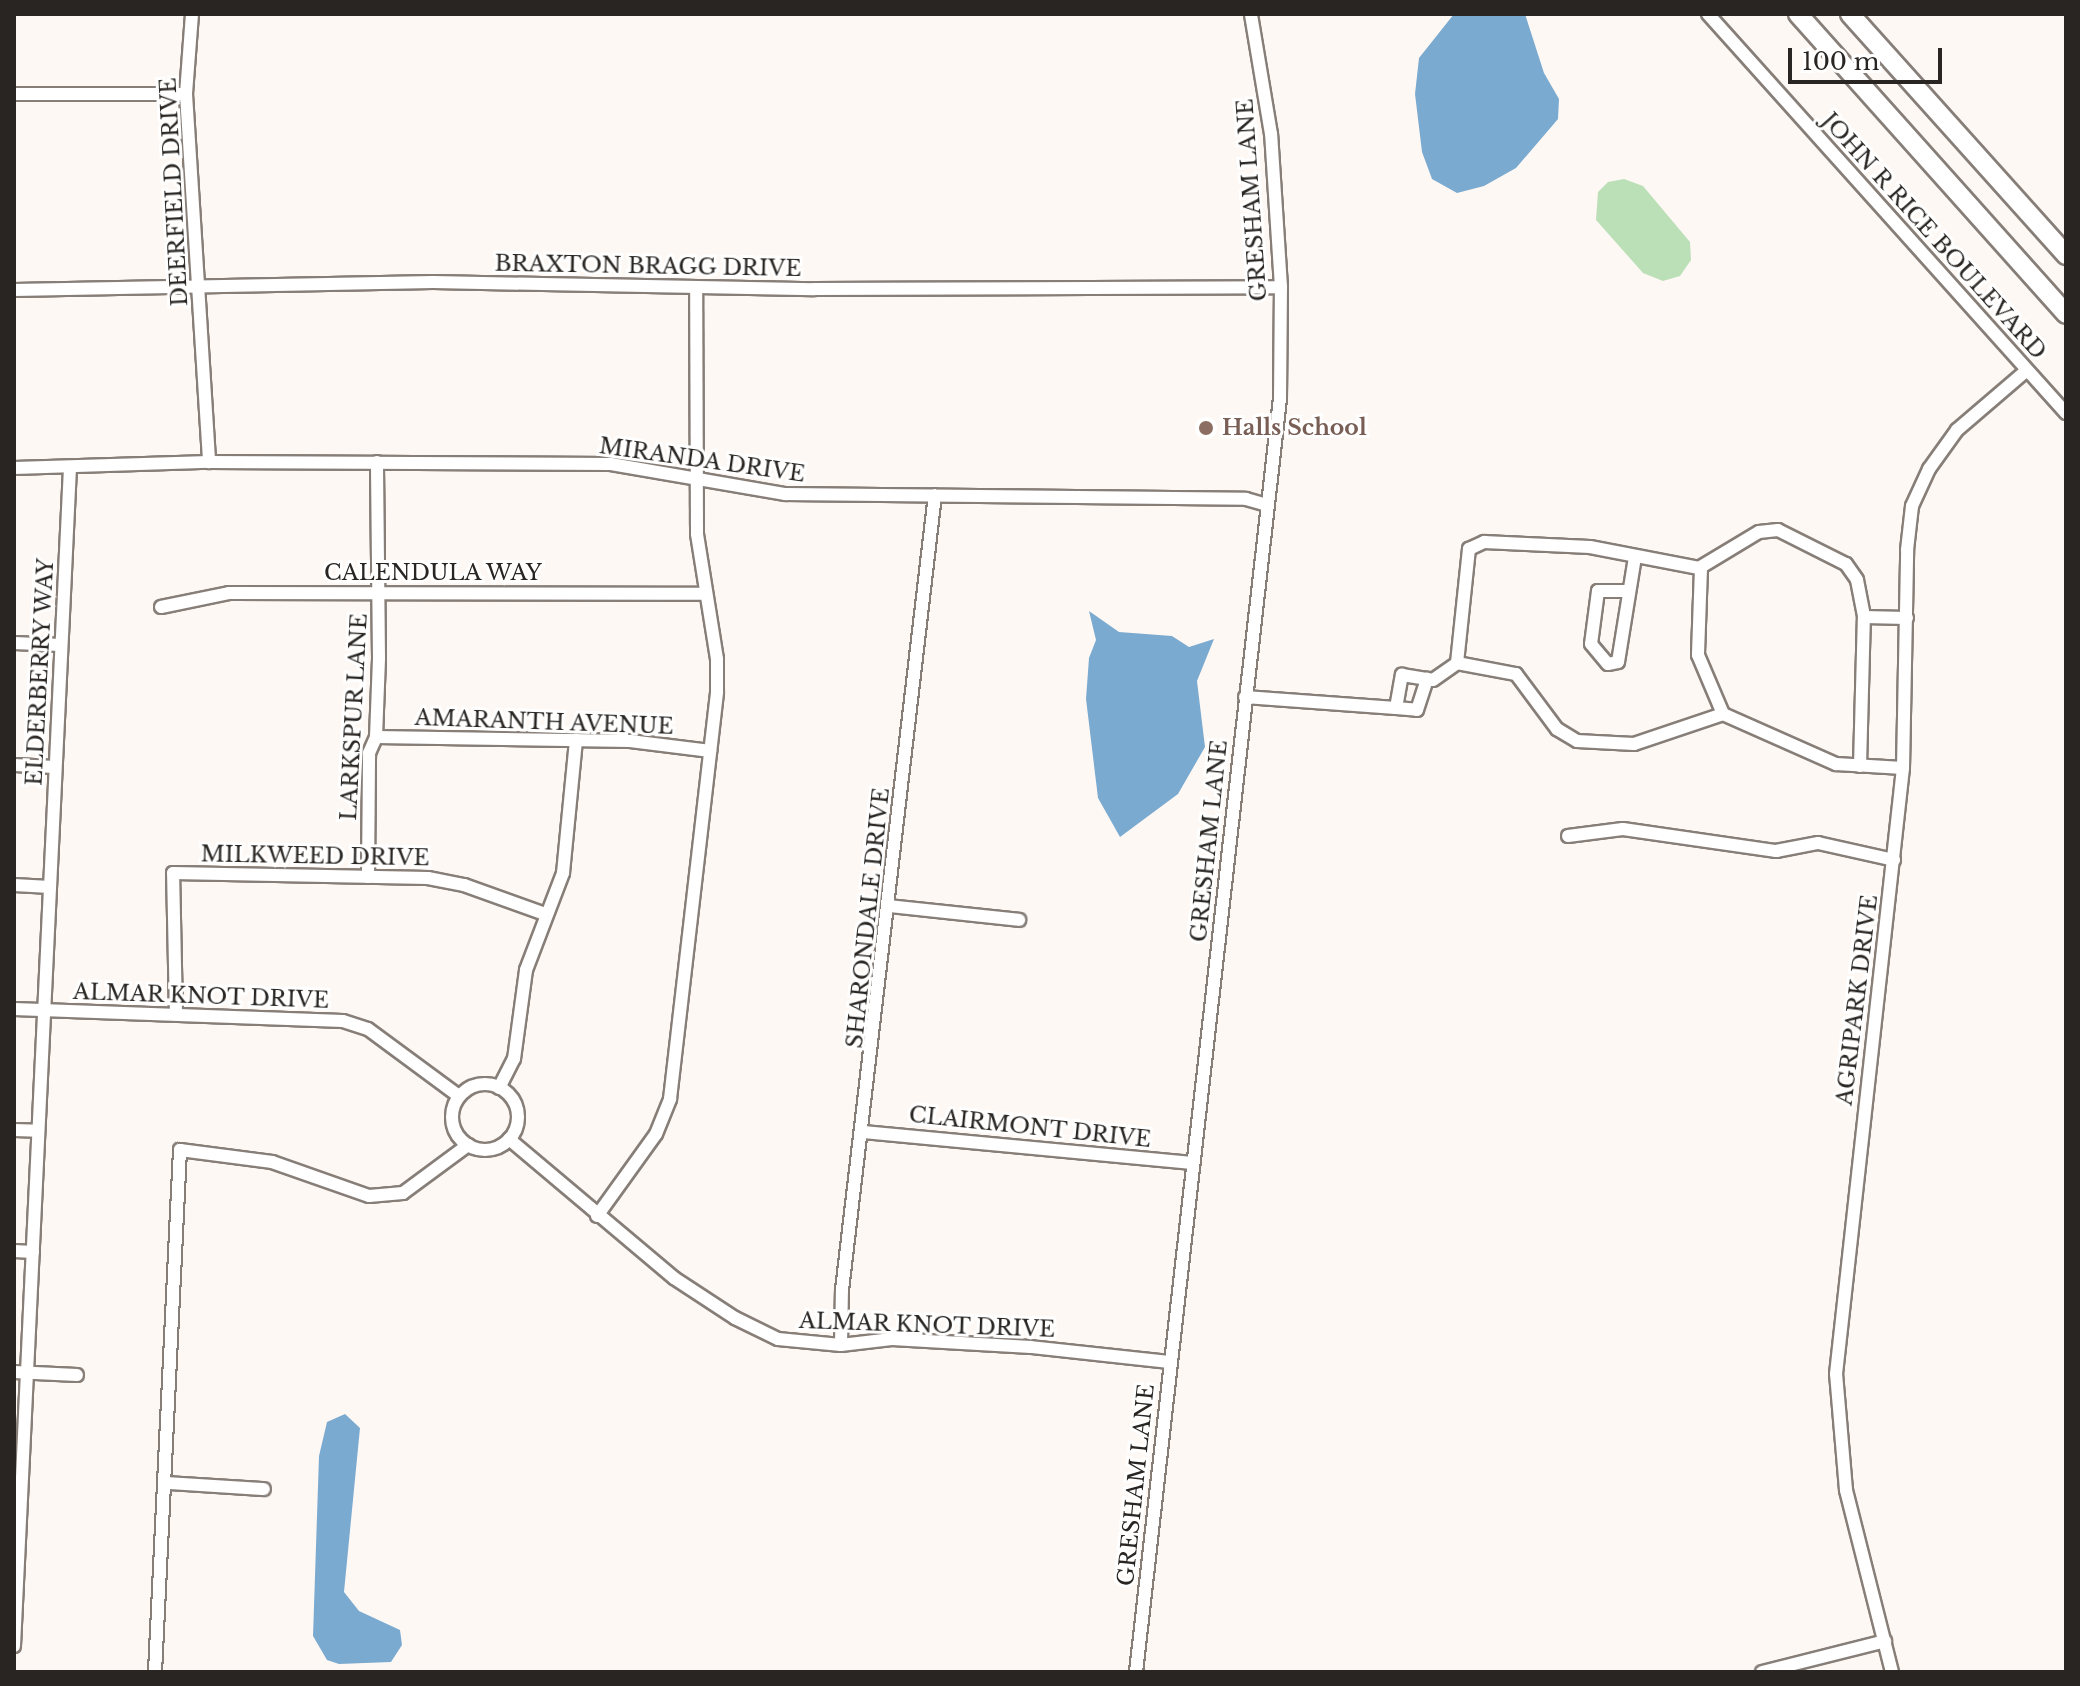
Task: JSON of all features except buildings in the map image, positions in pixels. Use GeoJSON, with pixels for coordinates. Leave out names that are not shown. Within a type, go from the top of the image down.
{"type":"FeatureCollection","features":[{"type":"Feature","properties":{"kind":"highway"},"geometry":{"type":"LineString","coordinates":[[1798,14],[2066,314]]}},
{"type":"Feature","properties":{"kind":"highway"},"geometry":{"type":"LineString","coordinates":[[1850,14],[2066,255]]}},
{"type":"Feature","properties":{"kind":"street","name":"DEERFIELD DRIVE"},"geometry":{"type":"LineString","coordinates":[[192,14],[186,94],[209,462]]}},
{"type":"Feature","properties":{"kind":"street","name":"GRESHAM LANE"},"geometry":{"type":"LineString","coordinates":[[1136,1672],[1280,398],[1281,287],[1271,134],[1251,14]]}},
{"type":"Feature","properties":{"kind":"street","name":"JOHN R RICE BOULEVARD"},"geometry":{"type":"LineString","coordinates":[[1708,14],[2066,413]]}},
{"type":"Feature","properties":{"kind":"street"},"geometry":{"type":"LineString","coordinates":[[14,94],[186,94]]}},
{"type":"Feature","properties":{"kind":"street","name":"BRAXTON BRAGG DRIVE"},"geometry":{"type":"LineString","coordinates":[[14,290],[433,282],[696,287],[1281,287]]}},
{"type":"Feature","properties":{"kind":"street"},"geometry":{"type":"LineString","coordinates":[[597,1216],[656,1134],[670,1099],[710,751],[717,659],[706,594],[696,479],[696,287]]}},
{"type":"Feature","properties":{"kind":"street","name":"AGRIPARK DRIVE"},"geometry":{"type":"LineString","coordinates":[[1892,1672],[1846,1490],[1836,1374],[1903,768],[1912,506],[1929,469],[1957,430],[2027,370]]}},
{"type":"Feature","properties":{"kind":"street","name":"MIRANDA DRIVE"},"geometry":{"type":"LineString","coordinates":[[14,468],[131,468],[209,462],[611,464],[785,494],[1246,499],[1267,505]]}},
{"type":"Feature","properties":{"kind":"street","name":"LARKSPUR LANE"},"geometry":{"type":"LineString","coordinates":[[368,877],[369,753],[376,737],[377,462]]}},
{"type":"Feature","properties":{"kind":"street","name":"ELDERBERRY WAY"},"geometry":{"type":"LineString","coordinates":[[14,1646],[20,1373],[33,1252],[70,468]]}},
{"type":"Feature","properties":{"kind":"street","name":"SHARONDALE DRIVE"},"geometry":{"type":"LineString","coordinates":[[841,1345],[842,1290],[864,1132],[935,495]]}},
{"type":"Feature","properties":{"kind":"street"},"geometry":{"type":"LineString","coordinates":[[1457,663],[1469,549],[1476,544],[1547,543],[1701,568],[1759,532],[1778,530],[1846,564],[1857,580],[1864,617],[1860,766]]}},
{"type":"Feature","properties":{"kind":"street"},"geometry":{"type":"LineString","coordinates":[[1629,591],[1598,591],[1591,644],[1608,664],[1618,662],[1635,557]]}},
{"type":"Feature","properties":{"kind":"street"},"geometry":{"type":"LineString","coordinates":[[1701,568],[1698,655],[1723,714],[1826,761],[1903,768]]}},
{"type":"Feature","properties":{"kind":"street","name":"CALENDULA WAY"},"geometry":{"type":"LineString","coordinates":[[161,607],[200,595],[706,594]]}},
{"type":"Feature","properties":{"kind":"street"},"geometry":{"type":"LineString","coordinates":[[1864,617],[1907,618]]}},
{"type":"Feature","properties":{"kind":"street"},"geometry":{"type":"LineString","coordinates":[[14,643],[61,645]]}},
{"type":"Feature","properties":{"kind":"street"},"geometry":{"type":"LineString","coordinates":[[1396,708],[1402,675],[1427,679],[1457,663],[1516,674],[1557,729],[1594,745],[1649,740],[1723,714]]}},
{"type":"Feature","properties":{"kind":"street"},"geometry":{"type":"LineString","coordinates":[[1245,697],[1417,710],[1427,679]]}},
{"type":"Feature","properties":{"kind":"street","name":"AMARANTH AVENUE"},"geometry":{"type":"LineString","coordinates":[[376,737],[576,740],[710,751]]}},
{"type":"Feature","properties":{"kind":"street"},"geometry":{"type":"LineString","coordinates":[[499,1088],[518,1037],[523,984],[545,914],[567,859],[576,740]]}},
{"type":"Feature","properties":{"kind":"street"},"geometry":{"type":"LineString","coordinates":[[14,765],[55,767]]}},
{"type":"Feature","properties":{"kind":"street"},"geometry":{"type":"LineString","coordinates":[[1568,836],[1623,829],[1776,851],[1818,843],[1894,860]]}},
{"type":"Feature","properties":{"kind":"street","name":"MILKWEED DRIVE"},"geometry":{"type":"LineString","coordinates":[[176,1013],[173,873],[444,880],[545,914]]}},
{"type":"Feature","properties":{"kind":"street"},"geometry":{"type":"LineString","coordinates":[[14,885],[50,887]]}},
{"type":"Feature","properties":{"kind":"street"},"geometry":{"type":"LineString","coordinates":[[889,906],[1019,920]]}},
{"type":"Feature","properties":{"kind":"street","name":"ALMAR KNOT DRIVE"},"geometry":{"type":"LineString","coordinates":[[14,1009],[343,1021],[368,1029],[459,1096]]}},
{"type":"Feature","properties":{"kind":"street"},"geometry":{"type":"LineString","coordinates":[[479,1085],[499,1088],[517,1110],[509,1139],[487,1150],[468,1145],[453,1125],[459,1096],[479,1085]]}},
{"type":"Feature","properties":{"kind":"street"},"geometry":{"type":"LineString","coordinates":[[14,1130],[38,1131]]}},
{"type":"Feature","properties":{"kind":"street","name":"CLAIRMONT DRIVE"},"geometry":{"type":"LineString","coordinates":[[864,1132],[1192,1163]]}},
{"type":"Feature","properties":{"kind":"street","name":"ALMAR KNOT DRIVE"},"geometry":{"type":"LineString","coordinates":[[509,1139],[674,1278],[735,1318],[778,1339],[841,1345],[892,1339],[1170,1362]]}},
{"type":"Feature","properties":{"kind":"street"},"geometry":{"type":"LineString","coordinates":[[155,1672],[168,1483],[180,1150],[272,1162],[369,1196],[403,1193],[468,1145]]}},
{"type":"Feature","properties":{"kind":"street"},"geometry":{"type":"LineString","coordinates":[[14,1251],[33,1252]]}},
{"type":"Feature","properties":{"kind":"street"},"geometry":{"type":"LineString","coordinates":[[20,1373],[77,1375]]}},
{"type":"Feature","properties":{"kind":"street"},"geometry":{"type":"LineString","coordinates":[[168,1483],[264,1489]]}},
{"type":"Feature","properties":{"kind":"street"},"geometry":{"type":"LineString","coordinates":[[1762,1672],[1885,1641]]}},
{"type":"Feature","properties":{"kind":"green space"},"geometry":{"type":"Polygon","coordinates":[[[1624,179],[1643,186],[1690,242],[1691,260],[1680,276],[1663,281],[1643,273],[1596,220],[1598,192],[1608,182],[1624,179]]]}},
{"type":"Feature","properties":{"kind":"water"},"geometry":{"type":"Polygon","coordinates":[[[1454,14],[1525,14],[1544,73],[1559,99],[1558,119],[1516,168],[1484,186],[1457,193],[1432,179],[1422,152],[1415,94],[1419,58],[1454,14]]]}},
{"type":"Feature","properties":{"kind":"water"},"geometry":{"type":"Polygon","coordinates":[[[1089,611],[1119,632],[1172,636],[1189,647],[1214,639],[1197,681],[1205,747],[1178,794],[1120,837],[1098,798],[1086,699],[1089,658],[1096,640],[1089,611]]]}},
{"type":"Feature","properties":{"kind":"water"},"geometry":{"type":"Polygon","coordinates":[[[345,1414],[360,1428],[344,1592],[359,1611],[400,1630],[402,1645],[391,1662],[339,1664],[327,1660],[313,1636],[319,1456],[327,1422],[345,1414]]]}},
{"type":"Feature","properties":{"kind":"place","name":"Halls School"},"geometry":{"type":"Point","coordinates":[1206,428]}}]}
